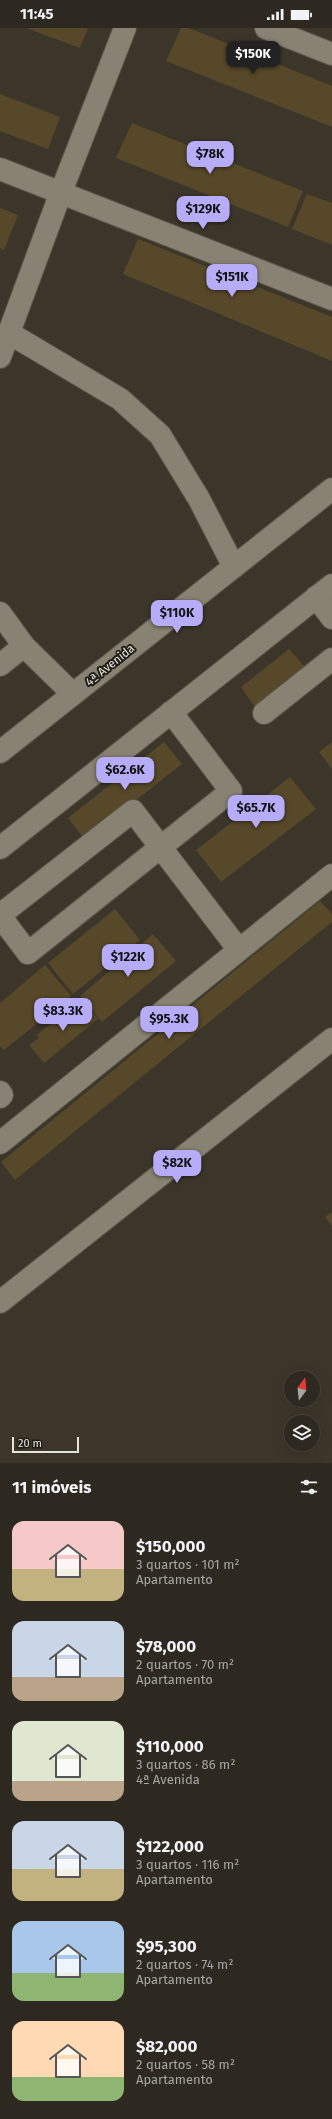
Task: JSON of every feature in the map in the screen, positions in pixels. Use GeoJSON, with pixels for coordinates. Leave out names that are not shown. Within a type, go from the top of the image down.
{"type":"FeatureCollection","features":[{"type":"Feature","properties":{"kind":"street"},"geometry":{"type":"LineString","coordinates":[[0,357],[61,192],[125,28]]}},
{"type":"Feature","properties":{"kind":"street"},"geometry":{"type":"LineString","coordinates":[[266,28],[332,54]]}},
{"type":"Feature","properties":{"kind":"street"},"geometry":{"type":"LineString","coordinates":[[0,169],[332,299]]}},
{"type":"Feature","properties":{"kind":"street"},"geometry":{"type":"LineString","coordinates":[[9,333],[120,399],[160,435],[199,499],[234,567]]}},
{"type":"Feature","properties":{"kind":"street","name":"4ª Avenida"},"geometry":{"type":"LineString","coordinates":[[0,752],[332,489]]}},
{"type":"Feature","properties":{"kind":"street"},"geometry":{"type":"LineString","coordinates":[[0,848],[324,591],[332,618]]}},
{"type":"Feature","properties":{"kind":"street"},"geometry":{"type":"LineString","coordinates":[[0,613],[24,646],[73,694]]}},
{"type":"Feature","properties":{"kind":"street"},"geometry":{"type":"LineString","coordinates":[[0,665],[24,646]]}},
{"type":"Feature","properties":{"kind":"street"},"geometry":{"type":"LineString","coordinates":[[264,712],[332,659]]}},
{"type":"Feature","properties":{"kind":"street"},"geometry":{"type":"LineString","coordinates":[[171,712],[231,791],[160,847],[28,953],[0,915],[133,811],[160,847],[238,950]]}},
{"type":"Feature","properties":{"kind":"street"},"geometry":{"type":"LineString","coordinates":[[0,1143],[332,875]]}},
{"type":"Feature","properties":{"kind":"street"},"geometry":{"type":"LineString","coordinates":[[0,1302],[332,1039]]}},
{"type":"Feature","properties":{"kind":"street"},"geometry":{"type":"LineString","coordinates":[[0,1092],[2,1095],[0,1096]]}},
{"type":"Feature","properties":{"kind":"building"},"geometry":{"type":"Polygon","coordinates":[[[26,28],[88,28],[80,48],[26,28]]]}},
{"type":"Feature","properties":{"kind":"building"},"geometry":{"type":"Polygon","coordinates":[[[181,28],[189,28],[332,86],[332,127],[166,61],[181,28]]]}},
{"type":"Feature","properties":{"kind":"building"},"geometry":{"type":"Polygon","coordinates":[[[0,94],[60,117],[48,149],[0,131],[0,94]]]}},
{"type":"Feature","properties":{"kind":"building"},"geometry":{"type":"Polygon","coordinates":[[[132,123],[303,191],[288,227],[116,158],[132,123]]]}},
{"type":"Feature","properties":{"kind":"building"},"geometry":{"type":"Polygon","coordinates":[[[307,194],[332,203],[332,245],[292,229],[307,194]]]}},
{"type":"Feature","properties":{"kind":"building"},"geometry":{"type":"Polygon","coordinates":[[[0,208],[18,215],[4,250],[0,248],[0,208]]]}},
{"type":"Feature","properties":{"kind":"building"},"geometry":{"type":"Polygon","coordinates":[[[138,239],[332,317],[332,361],[123,274],[138,239]]]}},
{"type":"Feature","properties":{"kind":"building"},"geometry":{"type":"Polygon","coordinates":[[[289,649],[304,666],[254,706],[241,687],[289,649]]]}},
{"type":"Feature","properties":{"kind":"building"},"geometry":{"type":"Polygon","coordinates":[[[164,742],[182,764],[85,840],[68,818],[164,742]]]}},
{"type":"Feature","properties":{"kind":"building"},"geometry":{"type":"Polygon","coordinates":[[[332,742],[332,769],[319,752],[332,742]]]}},
{"type":"Feature","properties":{"kind":"building"},"geometry":{"type":"Polygon","coordinates":[[[290,777],[316,809],[221,882],[196,850],[290,777]]]}},
{"type":"Feature","properties":{"kind":"building"},"geometry":{"type":"Polygon","coordinates":[[[320,901],[332,914],[332,922],[15,1180],[1,1162],[320,901]]]}},
{"type":"Feature","properties":{"kind":"building"},"geometry":{"type":"Polygon","coordinates":[[[115,909],[140,940],[73,994],[48,963],[115,909]]]}},
{"type":"Feature","properties":{"kind":"building"},"geometry":{"type":"Polygon","coordinates":[[[153,934],[176,961],[102,1022],[80,996],[153,934]]]}},
{"type":"Feature","properties":{"kind":"building"},"geometry":{"type":"Polygon","coordinates":[[[45,965],[71,996],[4,1050],[0,1046],[0,1003],[45,965]]]}},
{"type":"Feature","properties":{"kind":"building"},"geometry":{"type":"Polygon","coordinates":[[[85,1003],[98,1019],[44,1063],[29,1045],[39,1038],[37,1035],[72,1006],[75,1011],[85,1003]]]}},
{"type":"Feature","properties":{"kind":"building"},"geometry":{"type":"Polygon","coordinates":[[[332,1212],[332,1226],[325,1217],[332,1212]]]}}]}
